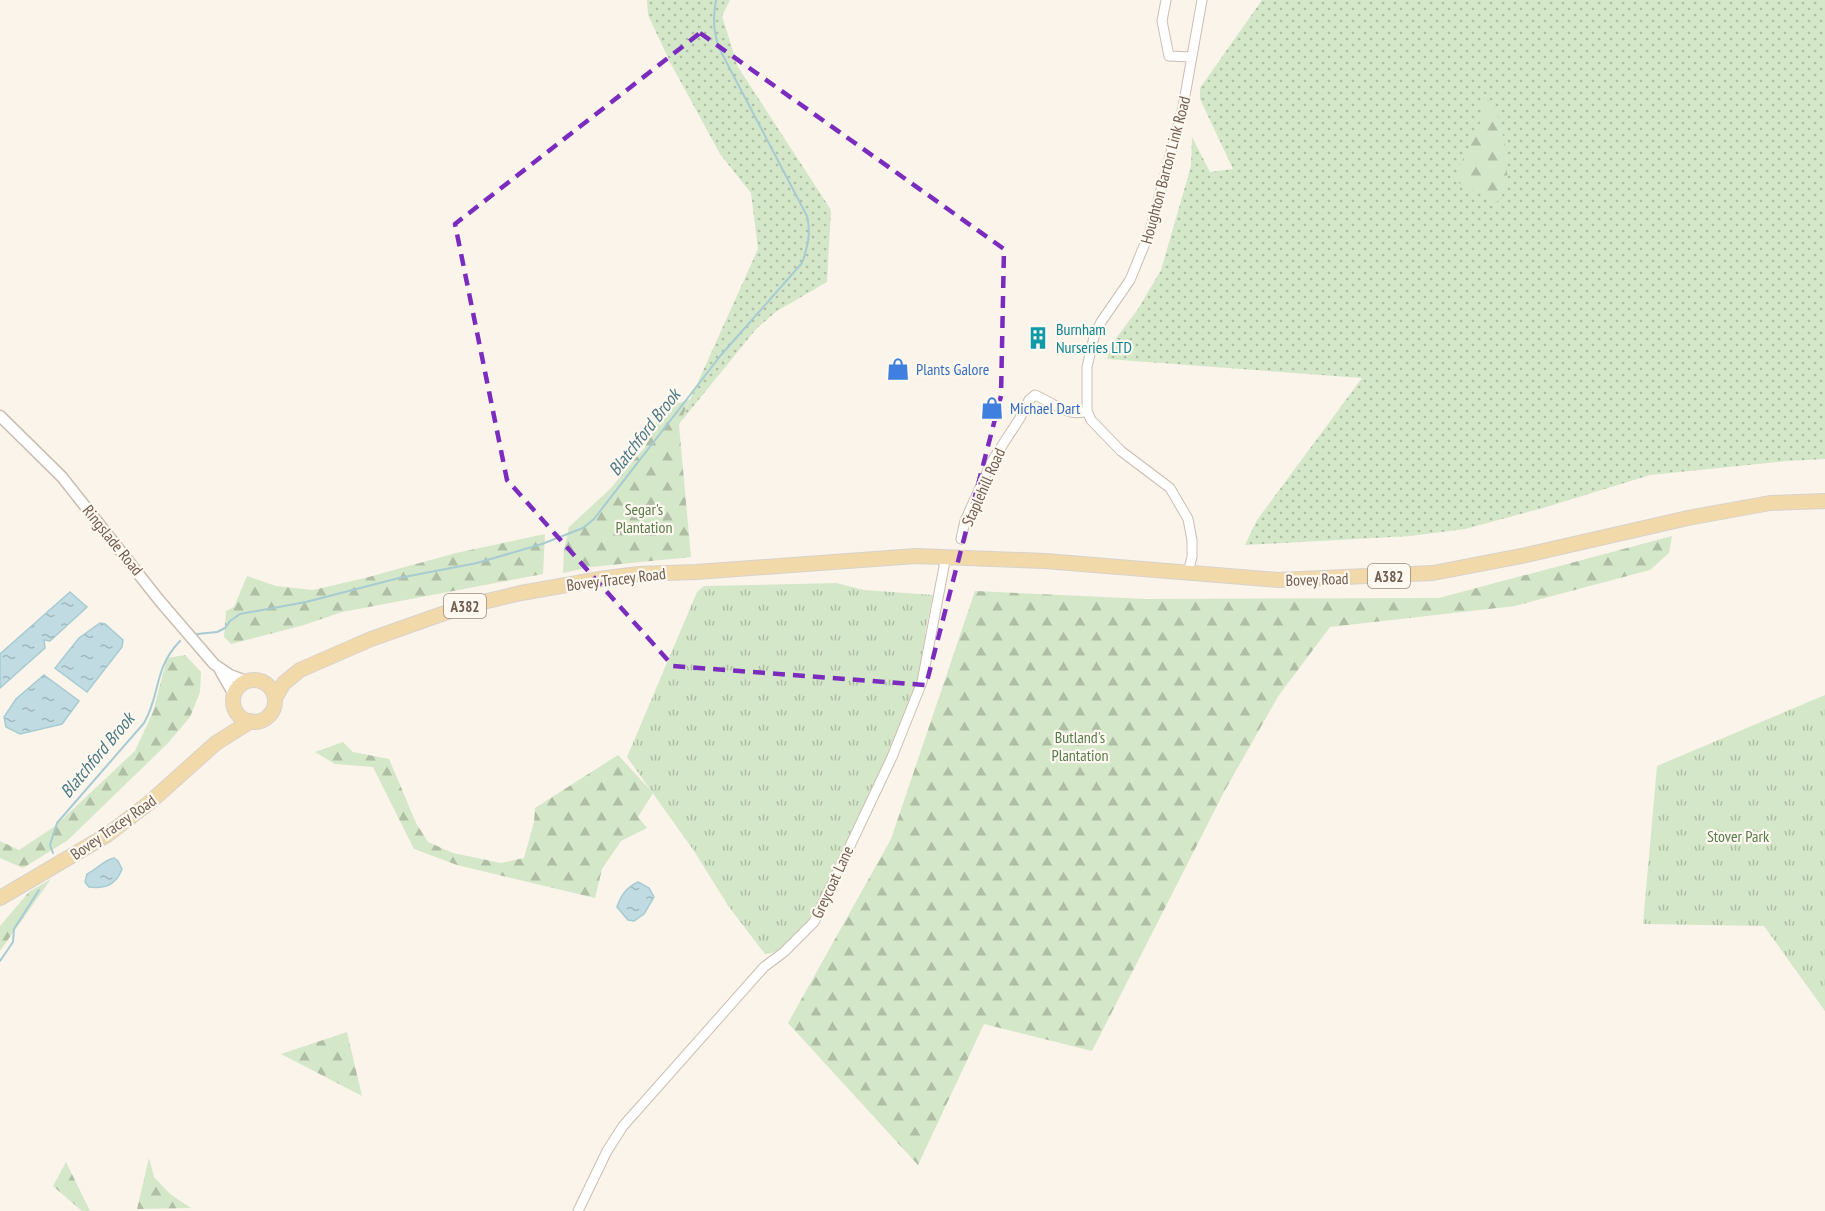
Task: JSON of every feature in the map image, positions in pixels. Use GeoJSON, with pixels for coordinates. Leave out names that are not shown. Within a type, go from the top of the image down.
{"type":"FeatureCollection","features":[{"type":"Feature","properties":{"kind":"main road","name":"Bovey Road"},"geometry":{"type":"LineString","coordinates":[[946,556],[1045,561],[1279,580],[1433,573],[1526,555],[1688,518],[1770,503],[1825,501]]}},
{"type":"Feature","properties":{"kind":"main road","name":"Bovey Tracey Road"},"geometry":{"type":"LineString","coordinates":[[274,698],[284,683],[300,670],[371,639],[462,607],[557,586],[639,574],[696,572],[868,558],[946,556]]}},
{"type":"Feature","properties":{"kind":"main road","name":"Bovey Tracey Road"},"geometry":{"type":"LineString","coordinates":[[261,681],[293,669],[300,670]]}},
{"type":"Feature","properties":{"kind":"main road"},"geometry":{"type":"LineString","coordinates":[[246,681],[261,681],[270,687],[274,698],[274,707],[266,718],[260,721],[251,722],[240,717],[234,703],[236,690],[246,681]]}},
{"type":"Feature","properties":{"kind":"main road","name":"Bovey Tracey Road"},"geometry":{"type":"LineString","coordinates":[[216,743],[234,703]]}},
{"type":"Feature","properties":{"kind":"main road","name":"Bovey Tracey Road"},"geometry":{"type":"LineString","coordinates":[[0,898],[107,835],[149,803],[216,743],[251,722]]}},
{"type":"Feature","properties":{"kind":"street"},"geometry":{"type":"LineString","coordinates":[[1166,0],[1162,21],[1168,56],[1191,57]]}},
{"type":"Feature","properties":{"kind":"street","name":"Houghton Barton Link Road"},"geometry":{"type":"LineString","coordinates":[[1087,411],[1087,367],[1090,350],[1101,322],[1130,280],[1150,231],[1183,107],[1202,0]]}},
{"type":"Feature","properties":{"kind":"street","name":"Staplehill Road"},"geometry":{"type":"LineString","coordinates":[[961,539],[965,521],[992,461],[1029,400],[1035,395],[1069,412],[1079,414],[1087,411]]}},
{"type":"Feature","properties":{"kind":"street"},"geometry":{"type":"LineString","coordinates":[[1087,411],[1091,420],[1121,451],[1170,488],[1188,519],[1192,558],[1188,573]]}},
{"type":"Feature","properties":{"kind":"street","name":"Ringslade Road"},"geometry":{"type":"LineString","coordinates":[[0,416],[62,477],[181,626],[220,670],[232,691],[234,703]]}},
{"type":"Feature","properties":{"kind":"street","name":"Greycoat Lane"},"geometry":{"type":"LineString","coordinates":[[578,1211],[602,1161],[623,1126],[764,967],[784,952],[814,922],[892,757],[922,682],[946,556]]}},
{"type":"Feature","properties":{"kind":"street","name":"Ringslade Road"},"geometry":{"type":"LineString","coordinates":[[220,670],[246,681]]}},
{"type":"Feature","properties":{"kind":"highlighted area"},"geometry":{"type":"Polygon","coordinates":[[[700,33],[1004,249],[1001,396],[926,685],[673,666],[507,480],[455,224],[700,33]]]}},
{"type":"Feature","properties":{"kind":"green space"},"geometry":{"type":"Polygon","coordinates":[[[647,0],[730,0],[722,16],[738,67],[831,210],[827,282],[777,311],[757,328],[679,424],[758,249],[751,193],[720,154],[671,64],[648,15],[647,0]]]}},
{"type":"Feature","properties":{"kind":"green space"},"geometry":{"type":"Polygon","coordinates":[[[1262,0],[1825,0],[1825,459],[1650,475],[1465,529],[1410,536],[1245,545],[1257,520],[1362,378],[1107,359],[1111,345],[1138,309],[1161,270],[1191,166],[1192,137],[1210,172],[1233,169],[1200,99],[1200,88],[1262,0]]]}},
{"type":"Feature","properties":{"kind":"green space"},"geometry":{"type":"Polygon","coordinates":[[[1484,93],[1497,114],[1505,143],[1508,185],[1497,202],[1453,180],[1482,119],[1484,93]]]}},
{"type":"Feature","properties":{"kind":"green space","name":"Segar's Plantation"},"geometry":{"type":"Polygon","coordinates":[[[690,399],[679,425],[691,557],[591,567],[563,573],[564,550],[569,527],[610,489],[645,447],[661,410],[690,399]]]}},
{"type":"Feature","properties":{"kind":"green space"},"geometry":{"type":"Polygon","coordinates":[[[545,534],[543,574],[342,612],[304,625],[231,644],[224,637],[226,611],[234,607],[247,576],[276,586],[313,590],[456,553],[545,534]]]}},
{"type":"Feature","properties":{"kind":"green space","name":"Butland's Plantation"},"geometry":{"type":"Polygon","coordinates":[[[1672,536],[1669,553],[1650,570],[1515,606],[1330,627],[1279,695],[1225,790],[1092,1051],[984,1024],[918,1165],[788,1023],[891,839],[975,591],[1147,599],[1439,598],[1672,536]]]}},
{"type":"Feature","properties":{"kind":"green space"},"geometry":{"type":"Polygon","coordinates":[[[836,583],[864,590],[933,595],[925,633],[928,642],[917,686],[905,718],[820,901],[811,917],[790,942],[782,948],[765,954],[729,907],[694,851],[627,757],[697,592],[704,586],[836,583]]]}},
{"type":"Feature","properties":{"kind":"green space"},"geometry":{"type":"Polygon","coordinates":[[[185,655],[201,672],[200,692],[190,717],[168,743],[68,840],[23,868],[0,858],[0,841],[19,850],[54,827],[135,751],[153,712],[167,658],[185,655]]]}},
{"type":"Feature","properties":{"kind":"green space","name":"Stover Park"},"geometry":{"type":"Polygon","coordinates":[[[1825,695],[1825,1011],[1764,926],[1643,924],[1657,766],[1825,695]]]}},
{"type":"Feature","properties":{"kind":"green space"},"geometry":{"type":"Polygon","coordinates":[[[343,742],[353,752],[389,759],[416,823],[428,842],[453,853],[501,863],[524,858],[534,822],[535,808],[618,755],[653,793],[638,817],[647,828],[621,841],[602,869],[595,898],[457,865],[414,849],[373,767],[335,764],[315,752],[343,742]]]}},
{"type":"Feature","properties":{"kind":"green space"},"geometry":{"type":"Polygon","coordinates":[[[51,879],[0,951],[0,926],[29,892],[51,879]]]}},
{"type":"Feature","properties":{"kind":"green space"},"geometry":{"type":"Polygon","coordinates":[[[347,1032],[362,1096],[281,1054],[347,1032]]]}},
{"type":"Feature","properties":{"kind":"green space"},"geometry":{"type":"Polygon","coordinates":[[[149,1158],[154,1177],[170,1194],[191,1208],[137,1209],[149,1158]]]}},
{"type":"Feature","properties":{"kind":"green space"},"geometry":{"type":"Polygon","coordinates":[[[66,1162],[90,1211],[82,1211],[53,1186],[66,1162]]]}},
{"type":"Feature","properties":{"kind":"water"},"geometry":{"type":"Polygon","coordinates":[[[70,592],[87,607],[50,641],[44,640],[45,648],[0,688],[0,654],[70,592]]]}},
{"type":"Feature","properties":{"kind":"water"},"geometry":{"type":"Polygon","coordinates":[[[100,623],[105,624],[123,640],[122,647],[87,692],[55,668],[79,638],[100,623]]]}},
{"type":"Feature","properties":{"kind":"water"},"geometry":{"type":"Polygon","coordinates":[[[44,675],[79,701],[62,724],[20,734],[6,727],[4,717],[16,699],[44,675]]]}},
{"type":"Feature","properties":{"kind":"water"},"geometry":{"type":"Polygon","coordinates":[[[114,858],[122,869],[117,879],[109,885],[89,887],[85,882],[87,874],[114,858]]]}},
{"type":"Feature","properties":{"kind":"water"},"geometry":{"type":"Polygon","coordinates":[[[638,882],[649,888],[654,897],[644,914],[634,921],[628,920],[617,907],[624,892],[638,882]]]}},
{"type":"Feature","properties":{"kind":"waterway","name":"Blatchford Brook"},"geometry":{"type":"LineString","coordinates":[[197,634],[217,632],[240,614],[306,602],[399,578],[477,563],[542,544],[583,528],[594,519],[721,355],[802,263],[807,245],[809,234],[807,216],[719,48],[714,24],[716,0]]}},
{"type":"Feature","properties":{"kind":"waterway","name":"Blatchford Brook"},"geometry":{"type":"LineString","coordinates":[[53,853],[50,845],[57,823],[144,723],[165,662],[180,641]]}},
{"type":"Feature","properties":{"kind":"waterway","name":"Blatchford Brook"},"geometry":{"type":"LineString","coordinates":[[0,961],[13,942],[14,929],[39,890]]}},
{"type":"Feature","properties":{"kind":"place","name":"Burnham Nurseries LTD"},"geometry":{"type":"Point","coordinates":[1038,338]}},
{"type":"Feature","properties":{"kind":"place","name":"Plants Galore"},"geometry":{"type":"Point","coordinates":[898,369]}},
{"type":"Feature","properties":{"kind":"place","name":"Michael Dart"},"geometry":{"type":"Point","coordinates":[992,408]}}]}
